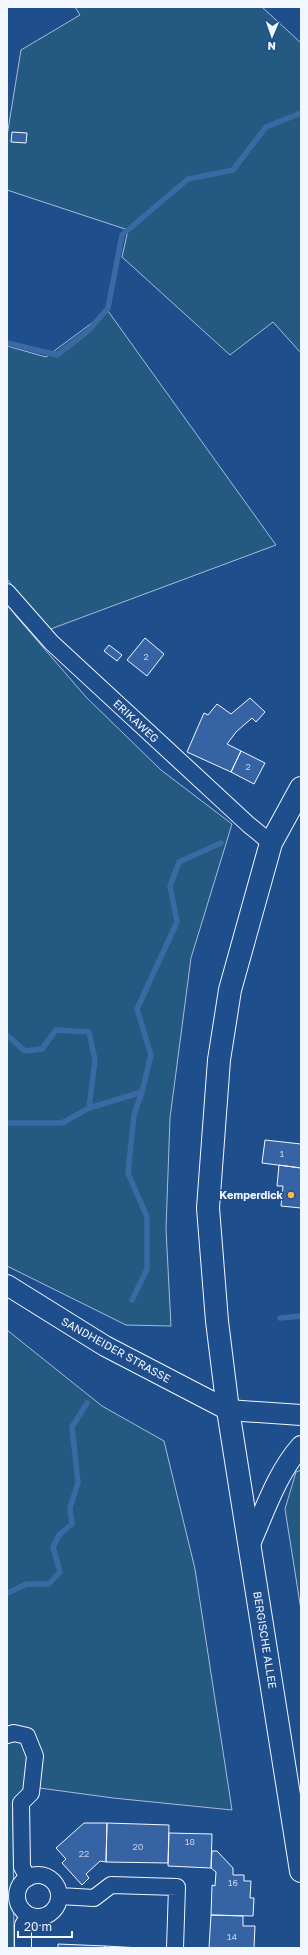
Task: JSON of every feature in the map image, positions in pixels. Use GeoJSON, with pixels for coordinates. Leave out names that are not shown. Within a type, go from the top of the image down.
{"type":"FeatureCollection","features":[{"type":"Feature","properties":{"kind":"main road"},"geometry":{"type":"LineString","coordinates":[[228,1410],[217,1321],[208,1208],[219,1060],[230,990],[271,843],[301,788]]}},
{"type":"Feature","properties":{"kind":"main road","name":"BERGISCHE ALLEE"},"geometry":{"type":"LineString","coordinates":[[228,1410],[301,1871]]}},
{"type":"Feature","properties":{"kind":"street","name":"ERIKAWEG"},"geometry":{"type":"LineString","coordinates":[[7,592],[51,642],[249,825],[271,843]]}},
{"type":"Feature","properties":{"kind":"street","name":"SANDHEIDER STRASSE"},"geometry":{"type":"LineString","coordinates":[[7,1284],[105,1346],[228,1410]]}},
{"type":"Feature","properties":{"kind":"street"},"geometry":{"type":"LineString","coordinates":[[228,1410],[301,1415]]}},
{"type":"Feature","properties":{"kind":"street"},"geometry":{"type":"LineString","coordinates":[[250,1544],[278,1480],[287,1463],[301,1446]]}},
{"type":"Feature","properties":{"kind":"street"},"geometry":{"type":"LineString","coordinates":[[7,1736],[14,1733],[27,1736],[35,1756],[31,1793],[21,1803],[22,1867],[28,1878]]}},
{"type":"Feature","properties":{"kind":"street"},"geometry":{"type":"LineString","coordinates":[[40,1875],[52,1880],[56,1884],[60,1896],[58,1903],[50,1914],[37,1917],[29,1915],[20,1906],[18,1894],[19,1887],[28,1878],[40,1875]]}},
{"type":"Feature","properties":{"kind":"street"},"geometry":{"type":"LineString","coordinates":[[60,1896],[94,1898],[111,1885],[177,1887],[175,1948]]}},
{"type":"Feature","properties":{"kind":"street"},"geometry":{"type":"LineString","coordinates":[[23,1948],[23,1926],[29,1915]]}},
{"type":"Feature","properties":{"kind":"shaded area"},"geometry":{"type":"Polygon","coordinates":[[[75,7],[262,7],[301,43],[301,353],[273,322],[230,355],[122,257],[128,230],[7,190],[7,136],[21,50],[80,15],[75,7]]]}},
{"type":"Feature","properties":{"kind":"shaded area"},"geometry":{"type":"Polygon","coordinates":[[[108,311],[276,545],[48,630],[7,579],[7,346],[46,357],[108,311]]]}},
{"type":"Feature","properties":{"kind":"shaded area"},"geometry":{"type":"Polygon","coordinates":[[[7,603],[16,616],[86,697],[161,770],[232,824],[191,958],[170,1118],[166,1229],[171,1326],[126,1325],[7,1266],[7,603]]]}},
{"type":"Feature","properties":{"kind":"shaded area"},"geometry":{"type":"Polygon","coordinates":[[[7,1330],[102,1406],[164,1441],[195,1569],[232,1810],[113,1798],[25,1786],[13,1804],[14,1948],[7,1948],[7,1330]]]}},
{"type":"Feature","properties":{"kind":"shaded area"},"geometry":{"type":"Polygon","coordinates":[[[301,1470],[301,1610],[285,1509],[296,1472],[301,1470]]]}},
{"type":"Feature","properties":{"kind":"building"},"geometry":{"type":"Polygon","coordinates":[[[12,132],[27,133],[26,143],[11,142],[12,132]]]}},
{"type":"Feature","properties":{"kind":"building"},"geometry":{"type":"Polygon","coordinates":[[[145,638],[164,654],[147,676],[127,660],[145,638]]]}},
{"type":"Feature","properties":{"kind":"building"},"geometry":{"type":"Polygon","coordinates":[[[109,645],[122,655],[117,661],[104,651],[109,645]]]}},
{"type":"Feature","properties":{"kind":"building"},"geometry":{"type":"Polygon","coordinates":[[[250,698],[265,712],[256,722],[252,718],[236,732],[227,744],[241,751],[231,772],[187,752],[204,713],[208,715],[217,704],[231,714],[250,698]]]}},
{"type":"Feature","properties":{"kind":"building"},"geometry":{"type":"Polygon","coordinates":[[[241,751],[265,763],[254,784],[231,772],[241,751]]]}},
{"type":"Feature","properties":{"kind":"building"},"geometry":{"type":"Polygon","coordinates":[[[265,1140],[301,1144],[301,1168],[262,1163],[265,1140]]]}},
{"type":"Feature","properties":{"kind":"building"},"geometry":{"type":"Polygon","coordinates":[[[279,1165],[301,1168],[301,1208],[281,1206],[283,1186],[277,1186],[279,1165]]]}},
{"type":"Feature","properties":{"kind":"building"},"geometry":{"type":"Polygon","coordinates":[[[84,1823],[107,1823],[106,1862],[100,1861],[86,1874],[89,1878],[82,1885],[62,1863],[66,1859],[56,1848],[84,1823]]]}},
{"type":"Feature","properties":{"kind":"building"},"geometry":{"type":"Polygon","coordinates":[[[107,1823],[169,1825],[168,1863],[106,1862],[107,1823]]]}},
{"type":"Feature","properties":{"kind":"building"},"geometry":{"type":"Polygon","coordinates":[[[169,1833],[212,1834],[211,1868],[168,1866],[169,1833]]]}},
{"type":"Feature","properties":{"kind":"building"},"geometry":{"type":"Polygon","coordinates":[[[212,1851],[217,1851],[233,1868],[233,1875],[244,1875],[244,1881],[251,1881],[250,1898],[254,1898],[253,1916],[211,1915],[212,1885],[215,1886],[216,1872],[211,1868],[212,1851]]]}},
{"type":"Feature","properties":{"kind":"building"},"geometry":{"type":"Polygon","coordinates":[[[211,1915],[243,1916],[243,1926],[255,1926],[254,1948],[209,1948],[211,1915]]]}},
{"type":"Feature","properties":{"kind":"building"},"geometry":{"type":"Polygon","coordinates":[[[58,1944],[105,1946],[105,1948],[58,1948],[58,1944]]]}},
{"type":"Feature","properties":{"kind":"building"},"geometry":{"type":"Polygon","coordinates":[[[105,1946],[141,1948],[105,1948],[105,1946]]]}},
{"type":"Feature","properties":{"kind":"waterway"},"geometry":{"type":"LineString","coordinates":[[7,343],[57,355],[88,331],[108,308],[122,235],[188,179],[233,170],[266,127],[301,113]]}},
{"type":"Feature","properties":{"kind":"waterway"},"geometry":{"type":"LineString","coordinates":[[132,1300],[147,1269],[147,1217],[128,1173],[134,1115],[142,1092],[151,1055],[137,1009],[177,922],[170,886],[179,862],[221,843]]}},
{"type":"Feature","properties":{"kind":"waterway"},"geometry":{"type":"LineString","coordinates":[[7,1035],[25,1051],[42,1049],[56,1030],[89,1032],[95,1060],[89,1108],[142,1092]]}},
{"type":"Feature","properties":{"kind":"waterway"},"geometry":{"type":"LineString","coordinates":[[7,1123],[62,1123],[89,1108]]}},
{"type":"Feature","properties":{"kind":"waterway"},"geometry":{"type":"LineString","coordinates":[[280,1318],[301,1316]]}},
{"type":"Feature","properties":{"kind":"waterway"},"geometry":{"type":"LineString","coordinates":[[7,1593],[27,1584],[49,1584],[60,1572],[53,1547],[59,1535],[72,1524],[70,1508],[78,1483],[72,1427],[87,1403]]}},
{"type":"Feature","properties":{"kind":"place","name":"Kemperdick"},"geometry":{"type":"Point","coordinates":[291,1195]}}]}
